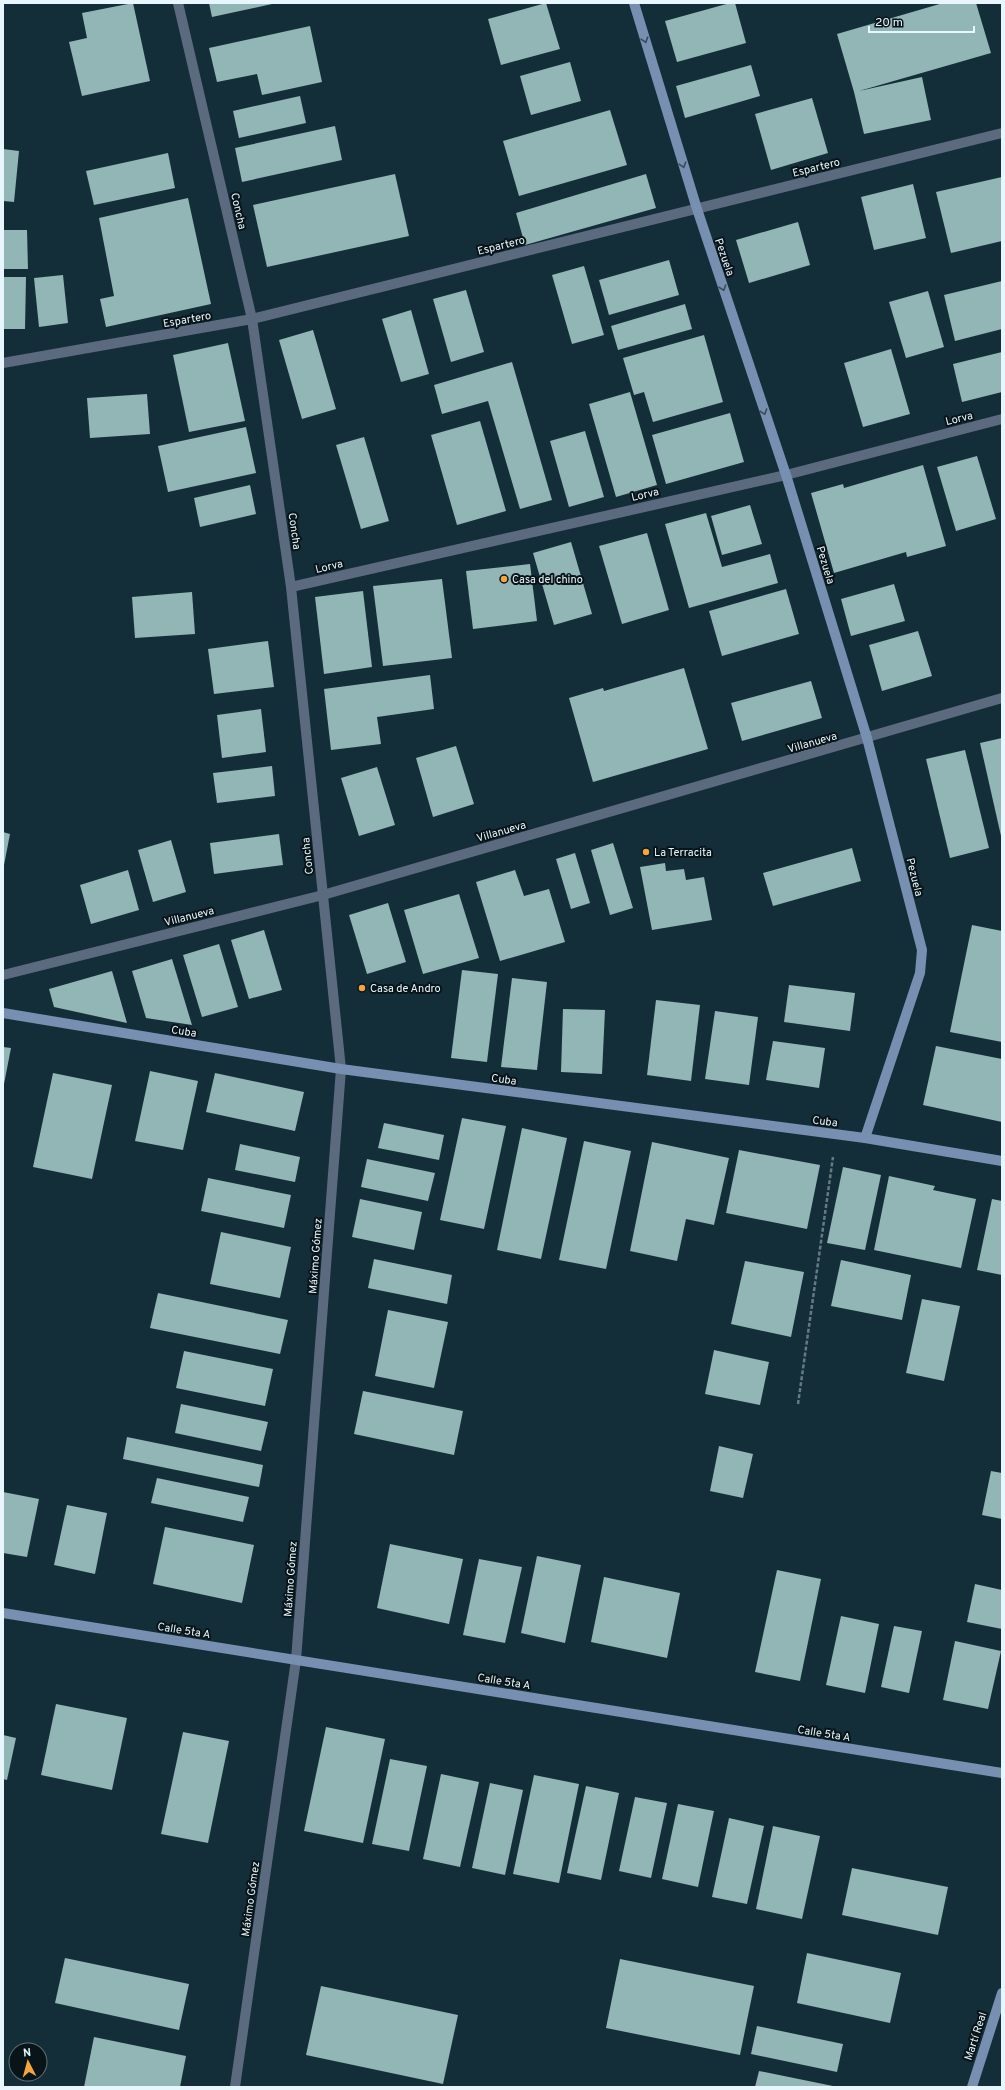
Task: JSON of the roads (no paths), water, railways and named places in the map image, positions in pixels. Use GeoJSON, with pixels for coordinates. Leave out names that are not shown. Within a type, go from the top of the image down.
{"type":"FeatureCollection","features":[{"type":"Feature","properties":{"kind":"street","name":"Concha"},"geometry":{"type":"LineString","coordinates":[[178,3],[252,319],[291,587],[341,1069]]}},
{"type":"Feature","properties":{"kind":"street","name":"Pezuela"},"geometry":{"type":"LineString","coordinates":[[634,3],[697,209],[786,475],[867,738],[922,950],[920,973],[865,1138]]}},
{"type":"Feature","properties":{"kind":"street","name":"Espartero"},"geometry":{"type":"LineString","coordinates":[[3,363],[252,319],[1002,133]]}},
{"type":"Feature","properties":{"kind":"street","name":"Lorva"},"geometry":{"type":"LineString","coordinates":[[291,587],[786,475],[1002,419]]}},
{"type":"Feature","properties":{"kind":"street","name":"Villanueva"},"geometry":{"type":"LineString","coordinates":[[3,975],[323,895],[1002,698]]}},
{"type":"Feature","properties":{"kind":"street","name":"Cuba"},"geometry":{"type":"LineString","coordinates":[[3,1013],[341,1069],[865,1138],[1002,1161]]}},
{"type":"Feature","properties":{"kind":"street","name":"Máximo Gómez"},"geometry":{"type":"LineString","coordinates":[[235,2087],[296,1660],[341,1069]]}},
{"type":"Feature","properties":{"kind":"street","name":"Calle 5ta A"},"geometry":{"type":"LineString","coordinates":[[3,1613],[1002,1773]]}},
{"type":"Feature","properties":{"kind":"street","name":"Martí Real"},"geometry":{"type":"LineString","coordinates":[[972,2087],[1002,1993]]}},
{"type":"Feature","properties":{"kind":"place","name":"Casa del chino"},"geometry":{"type":"Point","coordinates":[504,579]}},
{"type":"Feature","properties":{"kind":"place","name":"La Terracita"},"geometry":{"type":"Point","coordinates":[646,852]}},
{"type":"Feature","properties":{"kind":"place","name":"Casa de Andro"},"geometry":{"type":"Point","coordinates":[362,988]}}]}
